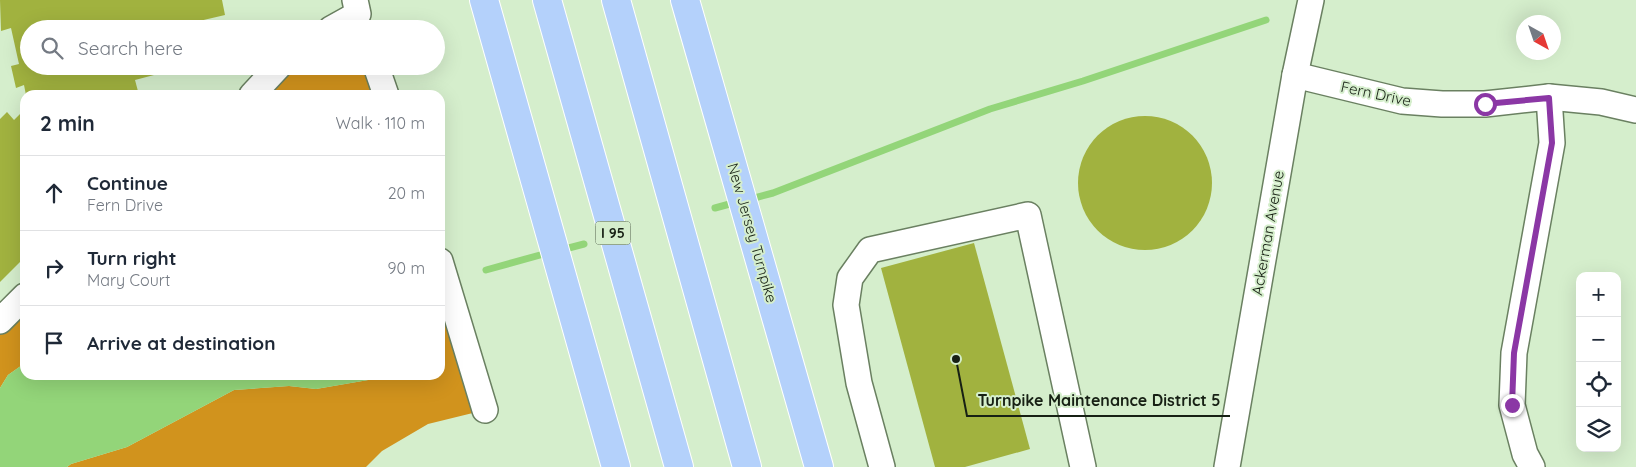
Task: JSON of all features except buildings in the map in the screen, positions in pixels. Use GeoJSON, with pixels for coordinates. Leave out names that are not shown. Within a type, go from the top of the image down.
{"type":"FeatureCollection","features":[{"type":"Feature","properties":{"kind":"highway"},"geometry":{"type":"LineString","coordinates":[[484,0],[616,467]]}},
{"type":"Feature","properties":{"kind":"highway","name":"I 95"},"geometry":{"type":"LineString","coordinates":[[548,0],[679,467]]}},
{"type":"Feature","properties":{"kind":"highway"},"geometry":{"type":"LineString","coordinates":[[616,0],[747,467]]}},
{"type":"Feature","properties":{"kind":"highway","name":"New Jersey Turnpike"},"geometry":{"type":"LineString","coordinates":[[685,0],[819,467]]}},
{"type":"Feature","properties":{"kind":"street","name":"Ackerman Avenue"},"geometry":{"type":"LineString","coordinates":[[1227,467],[1295,75],[1310,0]]}},
{"type":"Feature","properties":{"kind":"street"},"geometry":{"type":"LineString","coordinates":[[348,20],[359,14]]}},
{"type":"Feature","properties":{"kind":"street"},"geometry":{"type":"LineString","coordinates":[[257,90],[271,75]]}},
{"type":"Feature","properties":{"kind":"street"},"geometry":{"type":"LineString","coordinates":[[379,75],[384,90]]}},
{"type":"Feature","properties":{"kind":"street","name":"Fern Drive"},"geometry":{"type":"LineString","coordinates":[[1295,75],[1402,101],[1442,104],[1485,104],[1549,98],[1601,102],[1636,110]]}},
{"type":"Feature","properties":{"kind":"street"},"geometry":{"type":"LineString","coordinates":[[1532,467],[1525,454],[1512,405],[1514,353],[1552,143],[1549,98]]}},
{"type":"Feature","properties":{"kind":"street"},"geometry":{"type":"LineString","coordinates":[[882,467],[859,383],[849,325],[846,305],[850,278],[870,250],[1028,215],[1083,467]]}},
{"type":"Feature","properties":{"kind":"street"},"geometry":{"type":"LineString","coordinates":[[445,278],[485,410]]}},
{"type":"Feature","properties":{"kind":"street"},"geometry":{"type":"LineString","coordinates":[[0,321],[20,301]]}},
{"type":"Feature","properties":{"kind":"shaded area"},"geometry":{"type":"Polygon","coordinates":[[[271,75],[379,75],[384,90],[257,90],[271,75]]]}},
{"type":"Feature","properties":{"kind":"shaded area"},"geometry":{"type":"Polygon","coordinates":[[[445,278],[485,410],[428,424],[382,451],[366,467],[67,467],[71,464],[127,447],[234,390],[289,386],[316,389],[368,380],[445,380],[445,278]]]}},
{"type":"Feature","properties":{"kind":"shaded area"},"geometry":{"type":"Polygon","coordinates":[[[20,301],[20,367],[8,375],[0,388],[0,321],[20,301]]]}},
{"type":"Feature","properties":{"kind":"shaded area"},"geometry":{"type":"Polygon","coordinates":[[[20,367],[20,380],[368,380],[316,389],[289,386],[234,390],[127,447],[71,464],[67,467],[0,467],[0,388],[8,375],[20,367]]]}},
{"type":"Feature","properties":{"kind":"waterway"},"geometry":{"type":"LineString","coordinates":[[747,200],[773,193],[990,109],[1083,81],[1266,20]]}},
{"type":"Feature","properties":{"kind":"waterway"},"geometry":{"type":"LineString","coordinates":[[715,208],[737,202]]}},
{"type":"Feature","properties":{"kind":"waterway"},"geometry":{"type":"LineString","coordinates":[[561,250],[584,244]]}},
{"type":"Feature","properties":{"kind":"waterway"},"geometry":{"type":"LineString","coordinates":[[486,270],[551,252]]}},
{"type":"Feature","properties":{"kind":"place","name":"Turnpike Maintenance District 5"},"geometry":{"type":"Point","coordinates":[956,359]}},
{"type":"Feature","properties":{"kind":"route"},"geometry":{"type":"LineString","coordinates":[[1485,104],[1549,98],[1552,143],[1514,353],[1512,405]]}}]}
